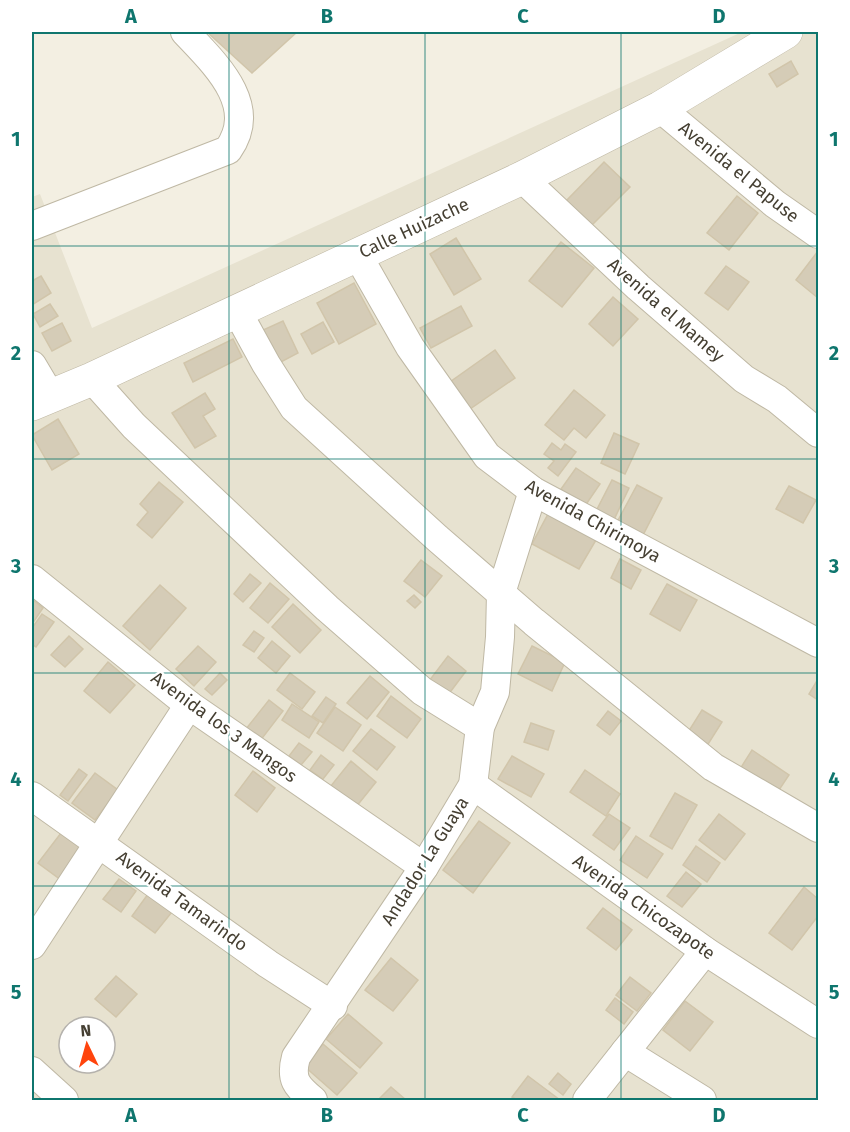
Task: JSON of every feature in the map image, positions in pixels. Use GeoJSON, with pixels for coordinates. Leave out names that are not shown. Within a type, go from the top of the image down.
{"type":"FeatureCollection","features":[{"type":"Feature","properties":{"kind":"street"},"geometry":{"type":"LineString","coordinates":[[32,226],[228,150],[237,138],[240,125],[238,107],[225,75],[185,32]]}},
{"type":"Feature","properties":{"kind":"street","name":"Calle Huizache"},"geometry":{"type":"LineString","coordinates":[[41,401],[522,178],[660,108],[786,32]]}},
{"type":"Feature","properties":{"kind":"street","name":"Avenida el Papuse"},"geometry":{"type":"LineString","coordinates":[[660,108],[775,204],[819,234]]}},
{"type":"Feature","properties":{"kind":"street","name":"Avenida el Mamey"},"geometry":{"type":"LineString","coordinates":[[522,178],[638,287],[744,379],[777,399],[819,433]]}},
{"type":"Feature","properties":{"kind":"street","name":"Avenida Chirimoya"},"geometry":{"type":"LineString","coordinates":[[357,254],[410,347],[487,456],[533,491],[819,643]]}},
{"type":"Feature","properties":{"kind":"street"},"geometry":{"type":"LineString","coordinates":[[237,311],[266,364],[294,408],[501,593],[712,767],[819,828]]}},
{"type":"Feature","properties":{"kind":"street"},"geometry":{"type":"LineString","coordinates":[[32,365],[41,401]]}},
{"type":"Feature","properties":{"kind":"street"},"geometry":{"type":"LineString","coordinates":[[92,379],[134,426],[327,608],[422,691],[480,727]]}},
{"type":"Feature","properties":{"kind":"street","name":"Andador La Guaya"},"geometry":{"type":"LineString","coordinates":[[313,1101],[297,1084],[292,1071],[296,1057],[333,1006],[424,867],[473,784],[480,727],[495,692],[501,593],[533,491]]}},
{"type":"Feature","properties":{"kind":"street","name":"Avenida los 3 Mangos"},"geometry":{"type":"LineString","coordinates":[[32,579],[189,705],[424,867]]}},
{"type":"Feature","properties":{"kind":"street"},"geometry":{"type":"LineString","coordinates":[[32,945],[189,705]]}},
{"type":"Feature","properties":{"kind":"street","name":"Avenida Chicozapote"},"geometry":{"type":"LineString","coordinates":[[473,784],[705,951],[819,1024]]}},
{"type":"Feature","properties":{"kind":"street","name":"Avenida Tamarindo"},"geometry":{"type":"LineString","coordinates":[[32,796],[100,842],[268,964],[333,1006]]}},
{"type":"Feature","properties":{"kind":"street"},"geometry":{"type":"LineString","coordinates":[[587,1101],[705,951]]}},
{"type":"Feature","properties":{"kind":"street"},"geometry":{"type":"LineString","coordinates":[[625,1052],[702,1101]]}},
{"type":"Feature","properties":{"kind":"street"},"geometry":{"type":"LineString","coordinates":[[32,1071],[64,1101]]}},
{"type":"Feature","properties":{"kind":"shaded area"},"geometry":{"type":"Polygon","coordinates":[[[742,32],[818,32],[818,1100],[32,1100],[32,197],[40,194],[92,328],[742,32]]]}},
{"type":"Feature","properties":{"kind":"building"},"geometry":{"type":"Polygon","coordinates":[[[207,32],[297,32],[252,73],[207,32]]]}},
{"type":"Feature","properties":{"kind":"building"},"geometry":{"type":"Polygon","coordinates":[[[791,61],[798,74],[777,87],[769,74],[791,61]]]}},
{"type":"Feature","properties":{"kind":"building"},"geometry":{"type":"Polygon","coordinates":[[[604,162],[630,187],[592,225],[566,201],[604,162]]]}},
{"type":"Feature","properties":{"kind":"building"},"geometry":{"type":"Polygon","coordinates":[[[737,196],[758,213],[729,250],[707,233],[737,196]]]}},
{"type":"Feature","properties":{"kind":"building"},"geometry":{"type":"Polygon","coordinates":[[[456,238],[481,279],[454,295],[430,254],[456,238]]]}},
{"type":"Feature","properties":{"kind":"building"},"geometry":{"type":"Polygon","coordinates":[[[561,242],[594,268],[562,307],[529,281],[561,242]]]}},
{"type":"Feature","properties":{"kind":"building"},"geometry":{"type":"Polygon","coordinates":[[[818,251],[818,298],[796,280],[818,251]]]}},
{"type":"Feature","properties":{"kind":"building"},"geometry":{"type":"Polygon","coordinates":[[[726,266],[749,282],[728,310],[705,293],[726,266]]]}},
{"type":"Feature","properties":{"kind":"building"},"geometry":{"type":"Polygon","coordinates":[[[41,276],[51,293],[32,305],[32,281],[41,276]]]}},
{"type":"Feature","properties":{"kind":"building"},"geometry":{"type":"Polygon","coordinates":[[[354,283],[376,324],[339,344],[317,303],[354,283]]]}},
{"type":"Feature","properties":{"kind":"building"},"geometry":{"type":"Polygon","coordinates":[[[613,297],[638,319],[613,346],[589,324],[613,297]]]}},
{"type":"Feature","properties":{"kind":"building"},"geometry":{"type":"Polygon","coordinates":[[[50,304],[58,316],[40,327],[33,314],[50,304]]]}},
{"type":"Feature","properties":{"kind":"building"},"geometry":{"type":"Polygon","coordinates":[[[461,306],[472,326],[431,348],[420,328],[461,306]]]}},
{"type":"Feature","properties":{"kind":"building"},"geometry":{"type":"Polygon","coordinates":[[[283,321],[298,353],[279,363],[263,330],[283,321]]]}},
{"type":"Feature","properties":{"kind":"building"},"geometry":{"type":"Polygon","coordinates":[[[323,322],[334,342],[312,354],[301,334],[323,322]]]}},
{"type":"Feature","properties":{"kind":"building"},"geometry":{"type":"Polygon","coordinates":[[[62,323],[71,341],[52,351],[42,333],[62,323]]]}},
{"type":"Feature","properties":{"kind":"building"},"geometry":{"type":"Polygon","coordinates":[[[233,339],[242,357],[193,382],[184,363],[233,339]]]}},
{"type":"Feature","properties":{"kind":"building"},"geometry":{"type":"Polygon","coordinates":[[[495,350],[515,378],[470,409],[450,382],[495,350]]]}},
{"type":"Feature","properties":{"kind":"building"},"geometry":{"type":"Polygon","coordinates":[[[574,390],[605,415],[586,438],[574,428],[564,440],[545,425],[574,390]]]}},
{"type":"Feature","properties":{"kind":"building"},"geometry":{"type":"Polygon","coordinates":[[[205,393],[215,409],[203,416],[216,436],[195,448],[172,413],[205,393]]]}},
{"type":"Feature","properties":{"kind":"building"},"geometry":{"type":"Polygon","coordinates":[[[58,419],[79,454],[52,470],[32,435],[58,419]]]}},
{"type":"Feature","properties":{"kind":"building"},"geometry":{"type":"Polygon","coordinates":[[[614,433],[639,444],[625,474],[601,463],[614,433]]]}},
{"type":"Feature","properties":{"kind":"building"},"geometry":{"type":"Polygon","coordinates":[[[552,443],[561,450],[565,444],[576,452],[558,476],[548,468],[554,461],[544,454],[552,443]]]}},
{"type":"Feature","properties":{"kind":"building"},"geometry":{"type":"Polygon","coordinates":[[[576,468],[600,484],[585,506],[561,489],[576,468]]]}},
{"type":"Feature","properties":{"kind":"building"},"geometry":{"type":"Polygon","coordinates":[[[612,480],[629,488],[611,526],[593,517],[612,480]]]}},
{"type":"Feature","properties":{"kind":"building"},"geometry":{"type":"Polygon","coordinates":[[[159,482],[183,502],[152,538],[137,525],[148,512],[140,504],[159,482]]]}},
{"type":"Feature","properties":{"kind":"building"},"geometry":{"type":"Polygon","coordinates":[[[637,485],[662,498],[641,539],[615,526],[637,485]]]}},
{"type":"Feature","properties":{"kind":"building"},"geometry":{"type":"Polygon","coordinates":[[[789,486],[816,500],[803,523],[776,509],[789,486]]]}},
{"type":"Feature","properties":{"kind":"building"},"geometry":{"type":"Polygon","coordinates":[[[548,514],[596,540],[579,569],[532,544],[548,514]]]}},
{"type":"Feature","properties":{"kind":"building"},"geometry":{"type":"Polygon","coordinates":[[[620,559],[641,570],[631,589],[611,578],[620,559]]]}},
{"type":"Feature","properties":{"kind":"building"},"geometry":{"type":"Polygon","coordinates":[[[421,560],[442,576],[425,597],[404,581],[421,560]]]}},
{"type":"Feature","properties":{"kind":"building"},"geometry":{"type":"Polygon","coordinates":[[[250,574],[261,583],[243,602],[234,594],[250,574]]]}},
{"type":"Feature","properties":{"kind":"building"},"geometry":{"type":"Polygon","coordinates":[[[270,583],[289,599],[268,623],[250,608],[270,583]]]}},
{"type":"Feature","properties":{"kind":"building"},"geometry":{"type":"Polygon","coordinates":[[[667,584],[697,600],[680,631],[650,614],[667,584]]]}},
{"type":"Feature","properties":{"kind":"building"},"geometry":{"type":"Polygon","coordinates":[[[160,585],[186,608],[150,650],[123,626],[160,585]]]}},
{"type":"Feature","properties":{"kind":"building"},"geometry":{"type":"Polygon","coordinates":[[[414,595],[421,602],[415,608],[407,601],[414,595]]]}},
{"type":"Feature","properties":{"kind":"building"},"geometry":{"type":"Polygon","coordinates":[[[32,599],[43,608],[32,624],[32,599]]]}},
{"type":"Feature","properties":{"kind":"building"},"geometry":{"type":"Polygon","coordinates":[[[293,604],[321,630],[300,653],[272,627],[293,604]]]}},
{"type":"Feature","properties":{"kind":"building"},"geometry":{"type":"Polygon","coordinates":[[[42,614],[54,622],[36,647],[32,644],[32,628],[42,614]]]}},
{"type":"Feature","properties":{"kind":"building"},"geometry":{"type":"Polygon","coordinates":[[[254,631],[264,638],[254,652],[243,645],[254,631]]]}},
{"type":"Feature","properties":{"kind":"building"},"geometry":{"type":"Polygon","coordinates":[[[69,636],[83,649],[65,667],[51,655],[69,636]]]}},
{"type":"Feature","properties":{"kind":"building"},"geometry":{"type":"Polygon","coordinates":[[[272,641],[290,656],[276,673],[258,658],[272,641]]]}},
{"type":"Feature","properties":{"kind":"building"},"geometry":{"type":"Polygon","coordinates":[[[198,646],[216,662],[194,686],[176,669],[198,646]]]}},
{"type":"Feature","properties":{"kind":"building"},"geometry":{"type":"Polygon","coordinates":[[[532,646],[565,662],[552,691],[518,674],[532,646]]]}},
{"type":"Feature","properties":{"kind":"building"},"geometry":{"type":"Polygon","coordinates":[[[448,656],[466,671],[448,695],[429,681],[448,656]]]}},
{"type":"Feature","properties":{"kind":"building"},"geometry":{"type":"Polygon","coordinates":[[[108,662],[135,685],[110,713],[84,691],[108,662]]]}},
{"type":"Feature","properties":{"kind":"building"},"geometry":{"type":"Polygon","coordinates":[[[220,673],[227,680],[212,695],[205,689],[220,673]]]}},
{"type":"Feature","properties":{"kind":"building"},"geometry":{"type":"Polygon","coordinates":[[[290,673],[315,692],[302,709],[277,690],[290,673]]]}},
{"type":"Feature","properties":{"kind":"building"},"geometry":{"type":"Polygon","coordinates":[[[370,676],[389,692],[367,719],[347,703],[370,676]]]}},
{"type":"Feature","properties":{"kind":"building"},"geometry":{"type":"Polygon","coordinates":[[[818,679],[818,700],[809,694],[818,679]]]}},
{"type":"Feature","properties":{"kind":"building"},"geometry":{"type":"Polygon","coordinates":[[[391,696],[421,719],[407,738],[377,716],[391,696]]]}},
{"type":"Feature","properties":{"kind":"building"},"geometry":{"type":"Polygon","coordinates":[[[326,697],[336,704],[323,723],[312,716],[326,697]]]}},
{"type":"Feature","properties":{"kind":"building"},"geometry":{"type":"Polygon","coordinates":[[[269,700],[283,711],[260,741],[246,729],[269,700]]]}},
{"type":"Feature","properties":{"kind":"building"},"geometry":{"type":"Polygon","coordinates":[[[292,704],[319,722],[309,738],[282,720],[292,704]]]}},
{"type":"Feature","properties":{"kind":"building"},"geometry":{"type":"Polygon","coordinates":[[[335,707],[361,725],[343,751],[317,733],[335,707]]]}},
{"type":"Feature","properties":{"kind":"building"},"geometry":{"type":"Polygon","coordinates":[[[702,710],[722,722],[705,749],[685,737],[702,710]]]}},
{"type":"Feature","properties":{"kind":"building"},"geometry":{"type":"Polygon","coordinates":[[[608,711],[621,721],[610,735],[597,725],[608,711]]]}},
{"type":"Feature","properties":{"kind":"building"},"geometry":{"type":"Polygon","coordinates":[[[531,723],[554,731],[548,750],[524,742],[531,723]]]}},
{"type":"Feature","properties":{"kind":"building"},"geometry":{"type":"Polygon","coordinates":[[[371,729],[395,747],[377,770],[353,751],[371,729]]]}},
{"type":"Feature","properties":{"kind":"building"},"geometry":{"type":"Polygon","coordinates":[[[299,743],[312,752],[301,765],[289,756],[299,743]]]}},
{"type":"Feature","properties":{"kind":"building"},"geometry":{"type":"Polygon","coordinates":[[[752,750],[789,775],[777,793],[740,769],[752,750]]]}},
{"type":"Feature","properties":{"kind":"building"},"geometry":{"type":"Polygon","coordinates":[[[321,755],[334,765],[323,779],[310,770],[321,755]]]}},
{"type":"Feature","properties":{"kind":"building"},"geometry":{"type":"Polygon","coordinates":[[[512,756],[544,774],[531,797],[498,779],[512,756]]]}},
{"type":"Feature","properties":{"kind":"building"},"geometry":{"type":"Polygon","coordinates":[[[351,761],[376,782],[356,807],[330,787],[351,761]]]}},
{"type":"Feature","properties":{"kind":"building"},"geometry":{"type":"Polygon","coordinates":[[[79,769],[87,775],[68,801],[60,795],[79,769]]]}},
{"type":"Feature","properties":{"kind":"building"},"geometry":{"type":"Polygon","coordinates":[[[585,770],[620,794],[606,816],[570,792],[585,770]]]}},
{"type":"Feature","properties":{"kind":"building"},"geometry":{"type":"Polygon","coordinates":[[[253,771],[275,788],[257,812],[235,795],[253,771]]]}},
{"type":"Feature","properties":{"kind":"building"},"geometry":{"type":"Polygon","coordinates":[[[95,773],[118,790],[95,820],[72,803],[95,773]]]}},
{"type":"Feature","properties":{"kind":"building"},"geometry":{"type":"Polygon","coordinates":[[[675,793],[697,805],[672,849],[650,836],[675,793]]]}},
{"type":"Feature","properties":{"kind":"building"},"geometry":{"type":"Polygon","coordinates":[[[609,814],[630,828],[614,850],[593,835],[609,814]]]}},
{"type":"Feature","properties":{"kind":"building"},"geometry":{"type":"Polygon","coordinates":[[[719,814],[745,834],[725,860],[699,840],[719,814]]]}},
{"type":"Feature","properties":{"kind":"building"},"geometry":{"type":"Polygon","coordinates":[[[479,821],[510,843],[473,893],[443,870],[479,821]]]}},
{"type":"Feature","properties":{"kind":"building"},"geometry":{"type":"Polygon","coordinates":[[[61,833],[84,849],[61,880],[38,863],[61,833]]]}},
{"type":"Feature","properties":{"kind":"building"},"geometry":{"type":"Polygon","coordinates":[[[636,836],[663,854],[647,878],[620,860],[636,836]]]}},
{"type":"Feature","properties":{"kind":"building"},"geometry":{"type":"Polygon","coordinates":[[[696,846],[720,863],[707,882],[683,865],[696,846]]]}},
{"type":"Feature","properties":{"kind":"building"},"geometry":{"type":"Polygon","coordinates":[[[686,872],[701,884],[682,907],[667,896],[686,872]]]}},
{"type":"Feature","properties":{"kind":"building"},"geometry":{"type":"Polygon","coordinates":[[[119,879],[136,891],[121,912],[103,899],[119,879]]]}},
{"type":"Feature","properties":{"kind":"building"},"geometry":{"type":"Polygon","coordinates":[[[804,887],[818,899],[818,916],[792,950],[769,933],[804,887]]]}},
{"type":"Feature","properties":{"kind":"building"},"geometry":{"type":"Polygon","coordinates":[[[148,894],[172,912],[155,933],[132,916],[148,894]]]}},
{"type":"Feature","properties":{"kind":"building"},"geometry":{"type":"Polygon","coordinates":[[[603,908],[632,930],[616,950],[587,928],[603,908]]]}},
{"type":"Feature","properties":{"kind":"building"},"geometry":{"type":"Polygon","coordinates":[[[391,958],[418,980],[393,1011],[365,990],[391,958]]]}},
{"type":"Feature","properties":{"kind":"building"},"geometry":{"type":"Polygon","coordinates":[[[116,976],[137,994],[117,1016],[95,999],[116,976]]]}},
{"type":"Feature","properties":{"kind":"building"},"geometry":{"type":"Polygon","coordinates":[[[630,977],[651,993],[637,1011],[616,995],[630,977]]]}},
{"type":"Feature","properties":{"kind":"building"},"geometry":{"type":"Polygon","coordinates":[[[615,998],[633,1012],[624,1024],[606,1010],[615,998]]]}},
{"type":"Feature","properties":{"kind":"building"},"geometry":{"type":"Polygon","coordinates":[[[685,1001],[713,1022],[690,1051],[663,1030],[685,1001]]]}},
{"type":"Feature","properties":{"kind":"building"},"geometry":{"type":"Polygon","coordinates":[[[348,1014],[382,1043],[360,1068],[326,1039],[348,1014]]]}},
{"type":"Feature","properties":{"kind":"building"},"geometry":{"type":"Polygon","coordinates":[[[323,1044],[357,1073],[337,1095],[304,1066],[323,1044]]]}},
{"type":"Feature","properties":{"kind":"building"},"geometry":{"type":"Polygon","coordinates":[[[558,1073],[571,1084],[563,1095],[549,1084],[558,1073]]]}},
{"type":"Feature","properties":{"kind":"building"},"geometry":{"type":"Polygon","coordinates":[[[528,1076],[560,1100],[517,1100],[512,1097],[528,1076]]]}},
{"type":"Feature","properties":{"kind":"building"},"geometry":{"type":"Polygon","coordinates":[[[391,1087],[406,1100],[378,1100],[391,1087]]]}}]}
